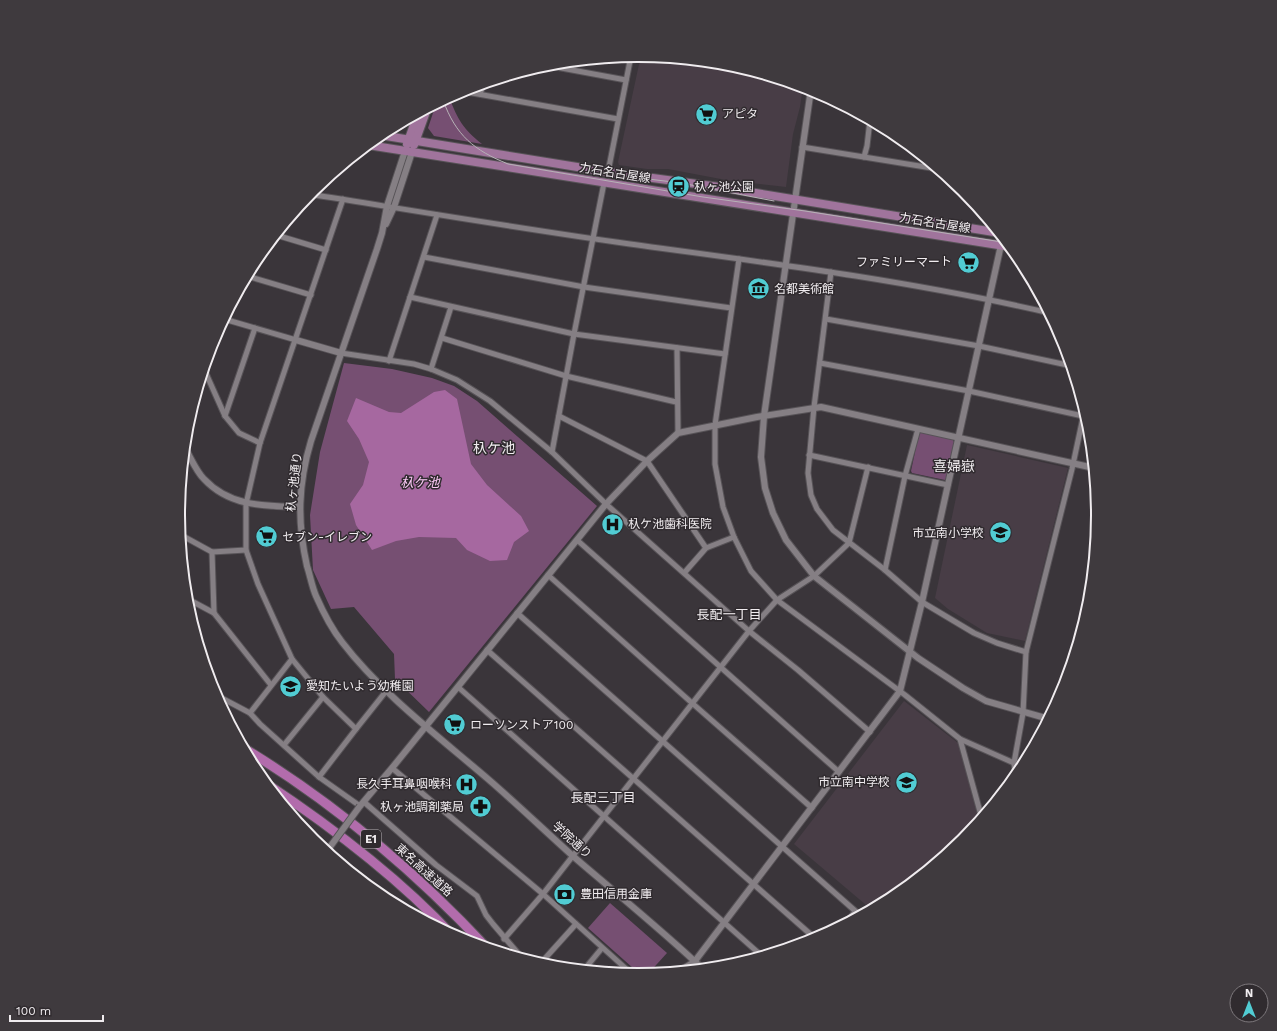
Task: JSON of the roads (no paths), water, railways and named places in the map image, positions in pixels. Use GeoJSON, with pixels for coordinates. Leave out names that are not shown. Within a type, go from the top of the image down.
{"type":"FeatureCollection","features":[{"type":"Feature","properties":{"kind":"highway","name":"東名高速道路"},"geometry":{"type":"LineString","coordinates":[[253,754],[297,782],[340,813],[423,883],[479,940]]}},
{"type":"Feature","properties":{"kind":"highway","name":"E1"},"geometry":{"type":"LineString","coordinates":[[279,792],[326,824],[368,858],[411,894],[440,923]]}},
{"type":"Feature","properties":{"kind":"main road"},"geometry":{"type":"LineString","coordinates":[[408,151],[423,117]]}},
{"type":"Feature","properties":{"kind":"main road"},"geometry":{"type":"LineString","coordinates":[[412,141],[417,121]]}},
{"type":"Feature","properties":{"kind":"main road","name":"力石名古屋線"},"geometry":{"type":"LineString","coordinates":[[389,137],[608,172],[712,186],[993,233]]}},
{"type":"Feature","properties":{"kind":"main road","name":"力石名古屋線"},"geometry":{"type":"LineString","coordinates":[[376,146],[1001,245]]}},
{"type":"Feature","properties":{"kind":"street"},"geometry":{"type":"LineString","coordinates":[[608,172],[630,62]]}},
{"type":"Feature","properties":{"kind":"street"},"geometry":{"type":"LineString","coordinates":[[565,68],[626,80]]}},
{"type":"Feature","properties":{"kind":"street"},"geometry":{"type":"LineString","coordinates":[[475,93],[618,119]]}},
{"type":"Feature","properties":{"kind":"street"},"geometry":{"type":"LineString","coordinates":[[810,96],[764,416],[761,457],[765,488],[773,513],[786,540],[814,576],[910,651],[963,688],[986,701],[1044,719]]}},
{"type":"Feature","properties":{"kind":"street"},"geometry":{"type":"LineString","coordinates":[[864,158],[869,126]]}},
{"type":"Feature","properties":{"kind":"street"},"geometry":{"type":"LineString","coordinates":[[802,147],[929,168]]}},
{"type":"Feature","properties":{"kind":"street","name":"杁ヶ池通り"},"geometry":{"type":"LineString","coordinates":[[408,151],[382,233],[307,454],[302,482],[300,508],[303,545],[315,594],[329,622],[341,641],[362,666],[426,726]]}},
{"type":"Feature","properties":{"kind":"street"},"geometry":{"type":"LineString","coordinates":[[552,452],[604,183]]}},
{"type":"Feature","properties":{"kind":"street"},"geometry":{"type":"LineString","coordinates":[[318,195],[593,238],[739,259],[785,264],[988,299],[1043,311]]}},
{"type":"Feature","properties":{"kind":"street"},"geometry":{"type":"LineString","coordinates":[[343,199],[260,443],[246,504],[246,550],[258,584],[292,659],[323,697],[356,729]]}},
{"type":"Feature","properties":{"kind":"street"},"geometry":{"type":"LineString","coordinates":[[388,361],[437,215]]}},
{"type":"Feature","properties":{"kind":"street"},"geometry":{"type":"LineString","coordinates":[[281,237],[326,250]]}},
{"type":"Feature","properties":{"kind":"street"},"geometry":{"type":"LineString","coordinates":[[688,966],[695,962],[900,691],[922,602],[1001,245]]}},
{"type":"Feature","properties":{"kind":"street"},"geometry":{"type":"LineString","coordinates":[[424,257],[584,287],[732,308]]}},
{"type":"Feature","properties":{"kind":"street"},"geometry":{"type":"LineString","coordinates":[[739,259],[716,425],[715,464],[723,507],[734,537],[751,571],[777,600],[900,691],[960,739],[1014,763]]}},
{"type":"Feature","properties":{"kind":"street"},"geometry":{"type":"LineString","coordinates":[[831,272],[814,407],[808,473],[811,495],[817,510],[833,530],[885,570],[922,602],[974,633],[997,643],[1026,652]]}},
{"type":"Feature","properties":{"kind":"street"},"geometry":{"type":"LineString","coordinates":[[253,278],[311,295]]}},
{"type":"Feature","properties":{"kind":"street"},"geometry":{"type":"LineString","coordinates":[[410,297],[574,334],[725,354]]}},
{"type":"Feature","properties":{"kind":"street"},"geometry":{"type":"LineString","coordinates":[[431,369],[451,307]]}},
{"type":"Feature","properties":{"kind":"street"},"geometry":{"type":"LineString","coordinates":[[826,319],[979,346],[1066,365]]}},
{"type":"Feature","properties":{"kind":"street"},"geometry":{"type":"LineString","coordinates":[[230,321],[341,353],[414,364],[431,369],[457,380],[490,401],[552,452],[606,504],[749,631],[798,670],[870,732]]}},
{"type":"Feature","properties":{"kind":"street"},"geometry":{"type":"LineString","coordinates":[[225,416],[255,328]]}},
{"type":"Feature","properties":{"kind":"street"},"geometry":{"type":"LineString","coordinates":[[442,338],[566,376],[676,402]]}},
{"type":"Feature","properties":{"kind":"street"},"geometry":{"type":"LineString","coordinates":[[677,348],[676,402],[678,433]]}},
{"type":"Feature","properties":{"kind":"street"},"geometry":{"type":"LineString","coordinates":[[820,363],[969,391],[1081,415]]}},
{"type":"Feature","properties":{"kind":"street"},"geometry":{"type":"LineString","coordinates":[[207,376],[225,416],[240,433],[260,443]]}},
{"type":"Feature","properties":{"kind":"street"},"geometry":{"type":"LineString","coordinates":[[329,847],[362,804],[606,504],[678,433],[764,416],[821,407],[1089,467]]}},
{"type":"Feature","properties":{"kind":"street"},"geometry":{"type":"LineString","coordinates":[[559,416],[647,462],[706,548]]}},
{"type":"Feature","properties":{"kind":"street"},"geometry":{"type":"LineString","coordinates":[[1015,769],[1014,763],[1023,713],[1026,652],[1074,463],[1082,422]]}},
{"type":"Feature","properties":{"kind":"street"},"geometry":{"type":"LineString","coordinates":[[885,570],[905,476],[918,429]]}},
{"type":"Feature","properties":{"kind":"street"},"geometry":{"type":"LineString","coordinates":[[189,455],[204,479],[228,497],[246,504],[300,508]]}},
{"type":"Feature","properties":{"kind":"street"},"geometry":{"type":"LineString","coordinates":[[810,455],[948,485]]}},
{"type":"Feature","properties":{"kind":"street"},"geometry":{"type":"LineString","coordinates":[[504,939],[543,894],[749,631],[777,600],[814,576],[849,543],[868,467]]}},
{"type":"Feature","properties":{"kind":"street"},"geometry":{"type":"LineString","coordinates":[[684,572],[706,548],[734,537]]}},
{"type":"Feature","properties":{"kind":"street"},"geometry":{"type":"LineString","coordinates":[[186,538],[212,552],[246,550]]}},
{"type":"Feature","properties":{"kind":"street"},"geometry":{"type":"LineString","coordinates":[[577,540],[839,772]]}},
{"type":"Feature","properties":{"kind":"street"},"geometry":{"type":"LineString","coordinates":[[212,552],[214,613]]}},
{"type":"Feature","properties":{"kind":"street"},"geometry":{"type":"LineString","coordinates":[[548,575],[812,808]]}},
{"type":"Feature","properties":{"kind":"street"},"geometry":{"type":"LineString","coordinates":[[194,602],[214,613],[271,685]]}},
{"type":"Feature","properties":{"kind":"street"},"geometry":{"type":"LineString","coordinates":[[517,613],[782,846],[855,912],[853,915]]}},
{"type":"Feature","properties":{"kind":"street"},"geometry":{"type":"LineString","coordinates":[[487,650],[810,935]]}},
{"type":"Feature","properties":{"kind":"street"},"geometry":{"type":"LineString","coordinates":[[250,713],[292,659]]}},
{"type":"Feature","properties":{"kind":"street"},"geometry":{"type":"LineString","coordinates":[[458,687],[759,953]]}},
{"type":"Feature","properties":{"kind":"street"},"geometry":{"type":"LineString","coordinates":[[319,777],[387,690]]}},
{"type":"Feature","properties":{"kind":"street"},"geometry":{"type":"LineString","coordinates":[[284,745],[323,697]]}},
{"type":"Feature","properties":{"kind":"street"},"geometry":{"type":"LineString","coordinates":[[225,700],[250,713],[319,777],[362,804],[436,865],[477,896],[486,915],[504,939],[517,953]]}},
{"type":"Feature","properties":{"kind":"street","name":"学院通り"},"geometry":{"type":"LineString","coordinates":[[426,726],[489,779],[573,856],[698,965]]}},
{"type":"Feature","properties":{"kind":"street"},"geometry":{"type":"LineString","coordinates":[[960,739],[980,813]]}},
{"type":"Feature","properties":{"kind":"street"},"geometry":{"type":"LineString","coordinates":[[392,768],[543,894],[625,969]]}},
{"type":"Feature","properties":{"kind":"street"},"geometry":{"type":"LineString","coordinates":[[545,959],[576,924]]}},
{"type":"Feature","properties":{"kind":"street"},"geometry":{"type":"LineString","coordinates":[[587,966],[602,948]]}},
{"type":"Feature","properties":{"kind":"water","name":"杁ケ池"},"geometry":{"type":"Polygon","coordinates":[[[445,390],[457,399],[471,464],[487,485],[521,516],[529,531],[514,542],[507,560],[490,561],[467,550],[456,538],[419,537],[396,541],[372,550],[356,525],[350,504],[363,485],[369,462],[359,439],[347,421],[356,398],[389,412],[401,413],[434,392],[445,390]]]}},
{"type":"Feature","properties":{"kind":"tram line"},"geometry":{"type":"LineString","coordinates":[[445,106],[454,123],[468,140],[485,153],[508,164],[703,197],[805,211],[1000,242]]}},
{"type":"Feature","properties":{"kind":"tram line"},"geometry":{"type":"LineString","coordinates":[[583,171],[681,183],[774,201]]}},
{"type":"Feature","properties":{"kind":"place","name":"アピタ"},"geometry":{"type":"Point","coordinates":[707,114]}},
{"type":"Feature","properties":{"kind":"place","name":"杁ヶ池公園"},"geometry":{"type":"Point","coordinates":[678,187]}},
{"type":"Feature","properties":{"kind":"place","name":"ファミリーマート"},"geometry":{"type":"Point","coordinates":[968,262]}},
{"type":"Feature","properties":{"kind":"place","name":"名都美術館"},"geometry":{"type":"Point","coordinates":[759,289]}},
{"type":"Feature","properties":{"kind":"place","name":"杁ケ池歯科医院"},"geometry":{"type":"Point","coordinates":[613,524]}},
{"type":"Feature","properties":{"kind":"place","name":"市立南小学校"},"geometry":{"type":"Point","coordinates":[1000,533]}},
{"type":"Feature","properties":{"kind":"place","name":"セブン-イレブン"},"geometry":{"type":"Point","coordinates":[266,537]}},
{"type":"Feature","properties":{"kind":"place","name":"愛知たいよう幼稚園"},"geometry":{"type":"Point","coordinates":[291,686]}},
{"type":"Feature","properties":{"kind":"place","name":"ローソンストア100"},"geometry":{"type":"Point","coordinates":[455,725]}},
{"type":"Feature","properties":{"kind":"place","name":"市立南中学校"},"geometry":{"type":"Point","coordinates":[906,782]}},
{"type":"Feature","properties":{"kind":"place","name":"長久手耳鼻咽喉科"},"geometry":{"type":"Point","coordinates":[467,784]}},
{"type":"Feature","properties":{"kind":"place","name":"杁ヶ池調剤薬局"},"geometry":{"type":"Point","coordinates":[480,807]}},
{"type":"Feature","properties":{"kind":"place","name":"豊田信用金庫"},"geometry":{"type":"Point","coordinates":[564,894]}},
{"type":"Feature","properties":{"kind":"district","name":"杁ケ池"},"geometry":{"type":"Point","coordinates":[494,448]}},
{"type":"Feature","properties":{"kind":"district","name":"喜婦嶽"},"geometry":{"type":"Point","coordinates":[954,466]}},
{"type":"Feature","properties":{"kind":"district","name":"長配一丁目"},"geometry":{"type":"Point","coordinates":[729,614]}},
{"type":"Feature","properties":{"kind":"district","name":"長配三丁目"},"geometry":{"type":"Point","coordinates":[603,797]}}]}
